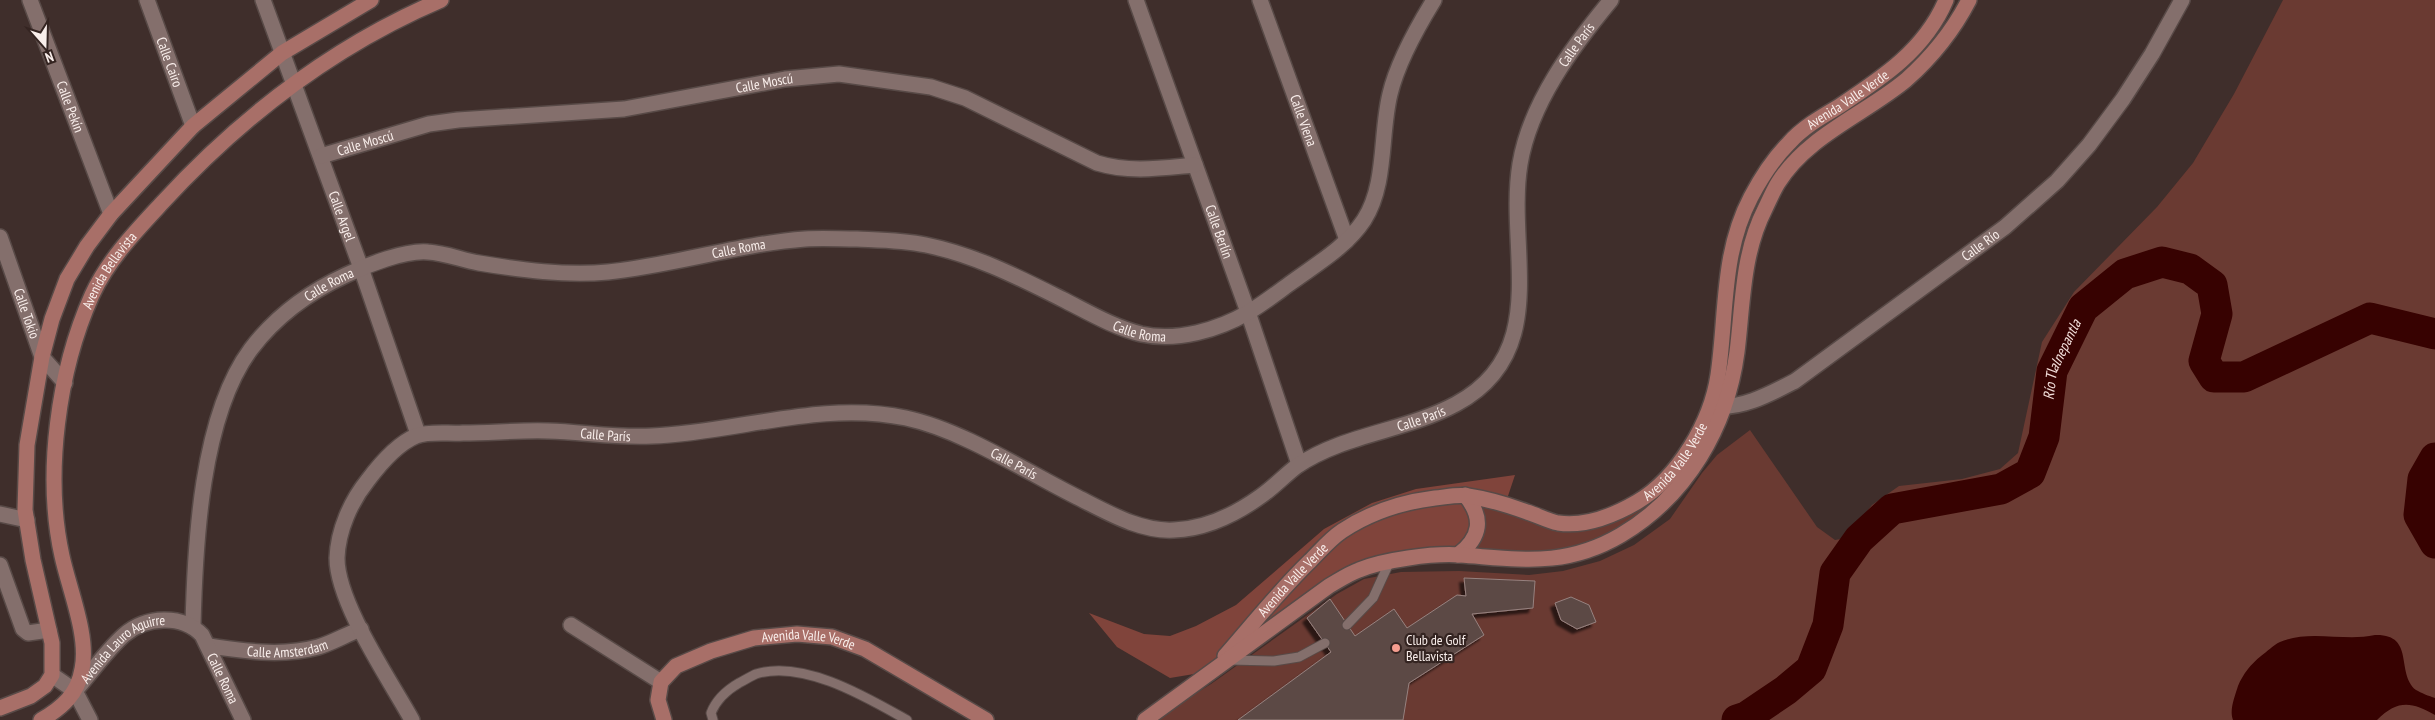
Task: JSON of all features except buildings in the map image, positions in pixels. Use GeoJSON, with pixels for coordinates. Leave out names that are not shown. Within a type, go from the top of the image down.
{"type":"FeatureCollection","features":[{"type":"Feature","properties":{"kind":"street","name":"Calle Pekín"},"geometry":{"type":"LineString","coordinates":[[30,0],[111,214]]}},
{"type":"Feature","properties":{"kind":"street","name":"Calle Cairo"},"geometry":{"type":"LineString","coordinates":[[147,0],[193,126]]}},
{"type":"Feature","properties":{"kind":"street","name":"Calle Argel"},"geometry":{"type":"LineString","coordinates":[[263,0],[321,156],[418,434]]}},
{"type":"Feature","properties":{"kind":"street"},"geometry":{"type":"LineString","coordinates":[[0,708],[31,696],[45,686],[52,675],[53,653],[33,560],[27,520],[27,445],[42,357],[52,318],[67,279],[87,246],[111,214],[193,126],[282,53],[371,0]]}},
{"type":"Feature","properties":{"kind":"street","name":"Avenida Bellavista"},"geometry":{"type":"LineString","coordinates":[[75,691],[83,667],[82,642],[62,554],[55,507],[55,447],[65,383],[76,337],[92,294],[108,266],[127,240],[219,144],[294,82],[400,17],[441,0]]}},
{"type":"Feature","properties":{"kind":"street","name":"Calle Berlín"},"geometry":{"type":"LineString","coordinates":[[1136,0],[1248,312],[1300,464]]}},
{"type":"Feature","properties":{"kind":"street","name":"Calle Viena"},"geometry":{"type":"LineString","coordinates":[[1260,0],[1347,240]]}},
{"type":"Feature","properties":{"kind":"street","name":"Calle Roma"},"geometry":{"type":"LineString","coordinates":[[243,720],[209,646],[193,625],[200,514],[214,436],[227,392],[250,350],[282,315],[317,288],[361,268],[408,254],[426,251],[521,269],[604,272],[742,248],[807,239],[886,240],[922,244],[961,254],[1002,269],[1110,324],[1145,335],[1184,335],[1217,327],[1248,312],[1347,240],[1366,217],[1376,190],[1390,91],[1418,26],[1434,0]]}},
{"type":"Feature","properties":{"kind":"street","name":"Calle París"},"geometry":{"type":"LineString","coordinates":[[418,434],[549,431],[618,437],[656,436],[813,414],[869,412],[905,418],[941,428],[1111,515],[1146,528],[1172,531],[1204,526],[1231,514],[1263,495],[1300,464],[1341,445],[1426,417],[1458,403],[1484,384],[1504,358],[1517,326],[1521,292],[1517,200],[1520,162],[1525,146],[1546,94],[1570,52],[1611,0]]}},
{"type":"Feature","properties":{"kind":"street","name":"Avenida Valle Verde"},"geometry":{"type":"LineString","coordinates":[[1208,676],[1285,585],[1342,531],[1385,509],[1419,500],[1465,495],[1503,504],[1557,522],[1586,523],[1612,516],[1639,501],[1663,482],[1685,456],[1699,431],[1709,406],[1717,378],[1728,264],[1737,230],[1751,197],[1768,169],[1789,142],[1823,116],[1886,76],[1907,57],[1930,29],[1946,0]]}},
{"type":"Feature","properties":{"kind":"street","name":"Avenida Valle Verde"},"geometry":{"type":"LineString","coordinates":[[1145,720],[1230,660],[1329,586],[1358,570],[1390,561],[1458,555],[1530,560],[1563,557],[1593,549],[1621,535],[1651,514],[1673,493],[1697,462],[1725,408],[1737,352],[1745,272],[1763,213],[1779,182],[1799,158],[1825,136],[1863,112],[1905,80],[1934,54],[1955,27],[1969,0]]}},
{"type":"Feature","properties":{"kind":"street","name":"Calle Río"},"geometry":{"type":"LineString","coordinates":[[1709,406],[1725,408],[1765,396],[1795,380],[2005,227],[2057,181],[2089,145],[2122,100],[2152,54],[2182,0]]}},
{"type":"Feature","properties":{"kind":"street","name":"Calle Moscú"},"geometry":{"type":"LineString","coordinates":[[321,156],[429,124],[458,120],[624,109],[784,78],[839,74],[931,87],[966,98],[1097,163],[1116,169],[1136,170],[1195,165]]}},
{"type":"Feature","properties":{"kind":"street","name":"Calle Tokio"},"geometry":{"type":"LineString","coordinates":[[0,237],[42,357],[65,383]]}},
{"type":"Feature","properties":{"kind":"street"},"geometry":{"type":"LineString","coordinates":[[412,720],[361,628],[344,591],[337,560],[342,526],[360,491],[384,459],[418,434]]}},
{"type":"Feature","properties":{"kind":"street"},"geometry":{"type":"LineString","coordinates":[[1458,555],[1469,546],[1476,534],[1478,520],[1474,506],[1465,495]]}},
{"type":"Feature","properties":{"kind":"street"},"geometry":{"type":"LineString","coordinates":[[0,514],[27,520]]}},
{"type":"Feature","properties":{"kind":"street"},"geometry":{"type":"LineString","coordinates":[[0,565],[23,629],[28,633],[48,630]]}},
{"type":"Feature","properties":{"kind":"street","name":"Avenida Lauro Aguirre"},"geometry":{"type":"LineString","coordinates":[[41,720],[62,706],[125,634],[142,625],[161,620],[177,619],[193,625]]}},
{"type":"Feature","properties":{"kind":"street"},"geometry":{"type":"LineString","coordinates":[[571,625],[661,682],[658,700],[664,720]]}},
{"type":"Feature","properties":{"kind":"street","name":"Calle Amsterdam"},"geometry":{"type":"LineString","coordinates":[[209,646],[259,653],[292,652],[319,646],[361,628]]}},
{"type":"Feature","properties":{"kind":"street","name":"Avenida Valle Verde"},"geometry":{"type":"LineString","coordinates":[[661,682],[676,666],[711,651],[754,638],[797,634],[832,637],[865,649],[986,720]]}},
{"type":"Feature","properties":{"kind":"street"},"geometry":{"type":"LineString","coordinates":[[52,675],[75,691],[90,720]]}},
{"type":"Feature","properties":{"kind":"lane"},"geometry":{"type":"LineString","coordinates":[[1347,626],[1373,598],[1390,561]]}},
{"type":"Feature","properties":{"kind":"lane"},"geometry":{"type":"LineString","coordinates":[[1230,660],[1274,661],[1299,657],[1325,643]]}},
{"type":"Feature","properties":{"kind":"lane"},"geometry":{"type":"LineString","coordinates":[[713,720],[711,713],[715,703],[732,687],[756,674],[779,670],[824,679],[841,685],[907,720]]}},
{"type":"Feature","properties":{"kind":"shaded area"},"geometry":{"type":"Polygon","coordinates":[[[2283,0],[2435,0],[2435,720],[1153,720],[1211,684],[1337,594],[1364,579],[1401,572],[1459,571],[1529,575],[1563,571],[1600,561],[1634,545],[1670,519],[1717,455],[1750,430],[1817,527],[1835,540],[1846,538],[1872,505],[1899,486],[1962,479],[2000,469],[2018,453],[2042,342],[2074,292],[2157,207],[2193,163],[2234,94],[2283,0]]]}},
{"type":"Feature","properties":{"kind":"shaded area"},"geometry":{"type":"Polygon","coordinates":[[[1685,469],[1658,505],[1630,525],[1561,555],[1468,553],[1461,500],[1503,511],[1606,521],[1685,469]]]}},
{"type":"Feature","properties":{"kind":"shaded area"},"geometry":{"type":"Polygon","coordinates":[[[1515,475],[1503,511],[1462,500],[1470,514],[1470,528],[1464,540],[1454,552],[1388,557],[1206,672],[1170,678],[1117,647],[1089,613],[1144,634],[1170,636],[1196,626],[1236,605],[1324,529],[1372,503],[1416,489],[1515,475]]]}},
{"type":"Feature","properties":{"kind":"shaded area"},"geometry":{"type":"Polygon","coordinates":[[[2375,635],[2388,636],[2396,641],[2403,656],[2406,674],[2410,683],[2416,690],[2435,698],[2435,715],[2419,707],[2405,705],[2392,709],[2377,720],[2233,720],[2233,703],[2242,677],[2254,662],[2277,643],[2303,636],[2363,637],[2375,635]]]}},
{"type":"Feature","properties":{"kind":"waterway","name":"Río Tlalnepantla"},"geometry":{"type":"LineString","coordinates":[[1737,720],[1746,717],[1786,690],[1811,669],[1828,625],[1835,573],[1859,539],[1892,509],[2001,489],[2030,473],[2044,437],[2052,371],[2083,308],[2125,274],[2162,262],[2190,269],[2212,285],[2217,314],[2204,361],[2214,377],[2244,377],[2370,318],[2435,334]]}},
{"type":"Feature","properties":{"kind":"waterway","name":"Río Tlalnepantla"},"geometry":{"type":"LineString","coordinates":[[2435,458],[2423,479],[2419,515],[2435,543]]}},
{"type":"Feature","properties":{"kind":"place","name":"Club de Golf Bellavista"},"geometry":{"type":"Point","coordinates":[1396,648]}}]}
